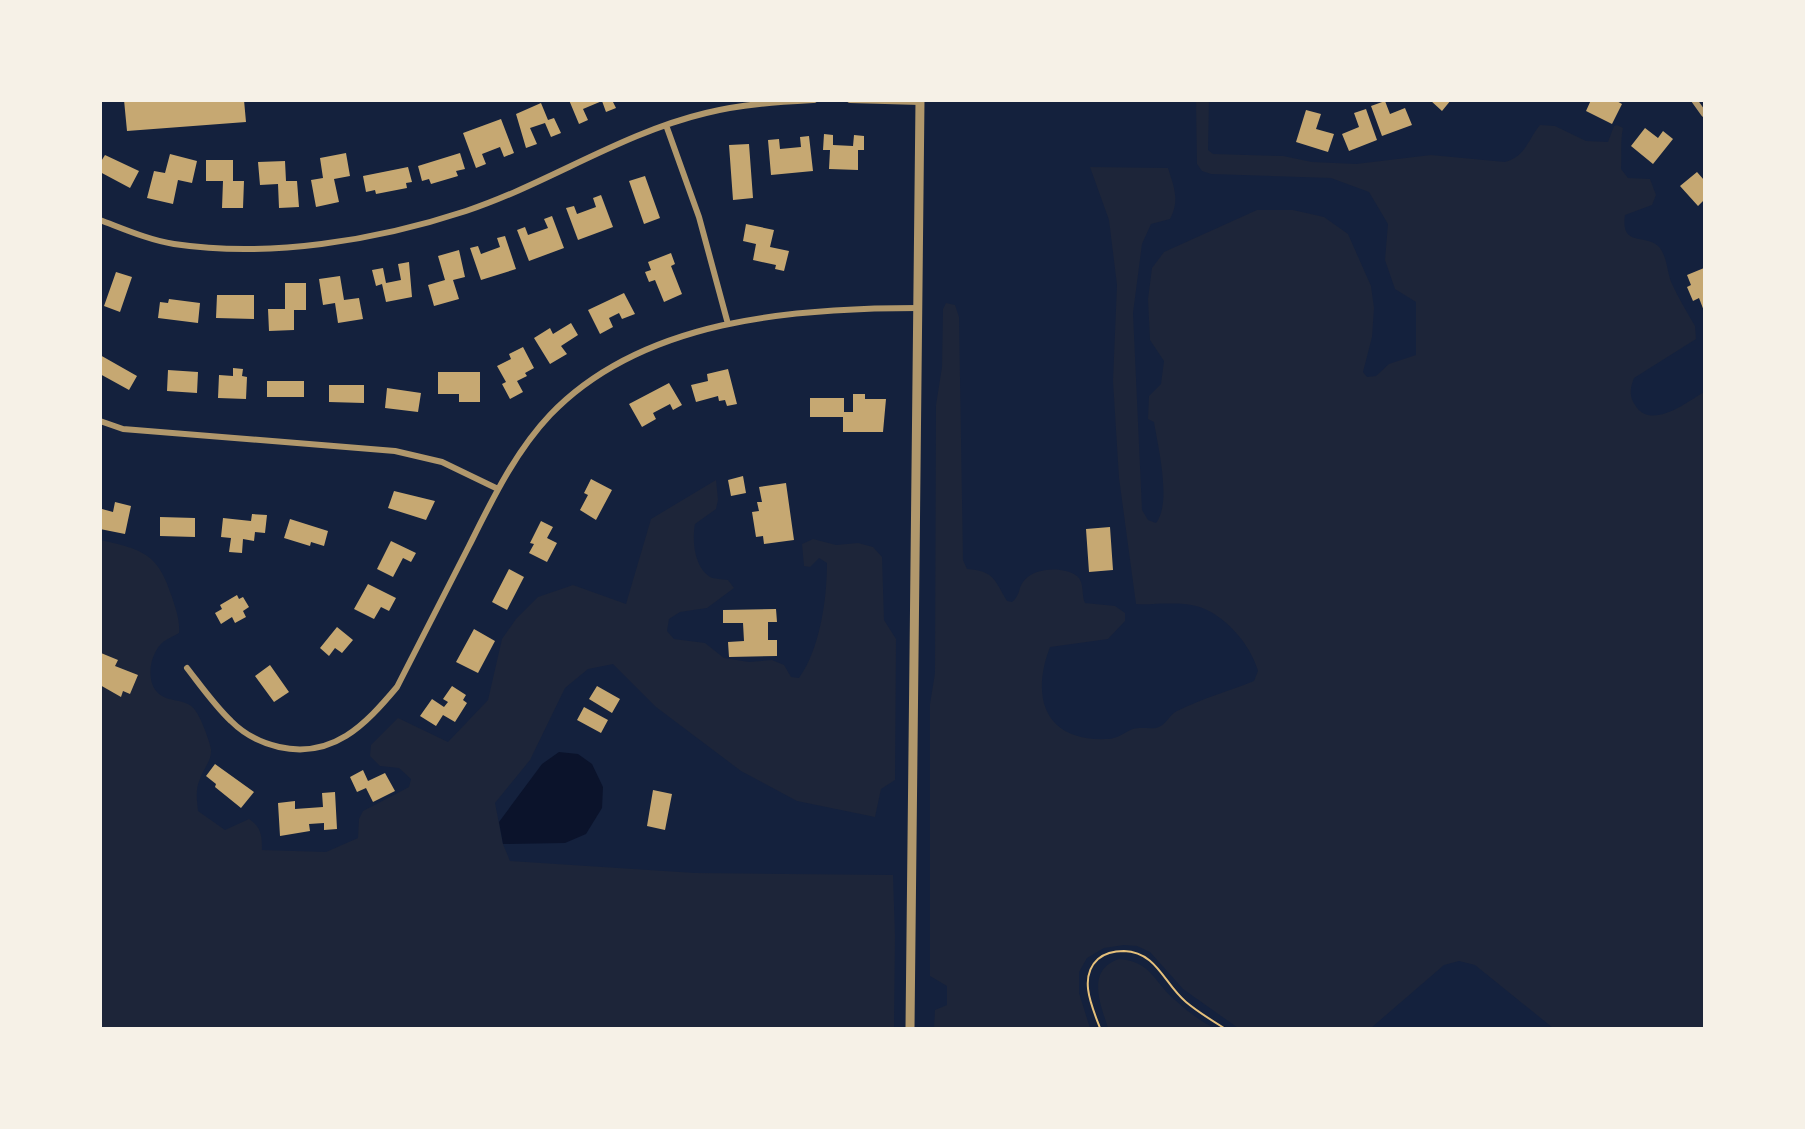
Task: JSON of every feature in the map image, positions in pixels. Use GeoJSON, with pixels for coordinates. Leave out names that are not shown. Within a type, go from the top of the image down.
{"type":"FeatureCollection","features":[{"type":"Feature","properties":{"kind":"street"},"geometry":{"type":"LineString","coordinates":[[100,220],[173,244],[226,248],[280,247],[348,239],[410,227],[468,210],[666,126],[705,113],[763,103],[814,100]]}},
{"type":"Feature","properties":{"kind":"street"},"geometry":{"type":"LineString","coordinates":[[850,100],[920,101],[910,1029]]}},
{"type":"Feature","properties":{"kind":"street"},"geometry":{"type":"LineString","coordinates":[[1686,100],[1699,108]]}},
{"type":"Feature","properties":{"kind":"street"},"geometry":{"type":"LineString","coordinates":[[1694,100],[1704,114]]}},
{"type":"Feature","properties":{"kind":"street"},"geometry":{"type":"LineString","coordinates":[[666,126],[699,217],[728,324]]}},
{"type":"Feature","properties":{"kind":"street"},"geometry":{"type":"LineString","coordinates":[[187,668],[232,722],[260,742],[292,750],[325,747],[353,732],[376,712],[398,687],[498,489],[518,456],[550,415],[591,378],[647,349],[728,324],[845,308],[918,308]]}},
{"type":"Feature","properties":{"kind":"street"},"geometry":{"type":"LineString","coordinates":[[100,422],[123,429],[395,451],[442,462],[498,489]]}},
{"type":"Feature","properties":{"kind":"path"},"geometry":{"type":"LineString","coordinates":[[1100,1029],[1089,999],[1091,965],[1103,954],[1117,951],[1131,951],[1155,964],[1184,1000],[1224,1029]]}},
{"type":"Feature","properties":{"kind":"shaded area"},"geometry":{"type":"Polygon","coordinates":[[[1196,101],[1209,101],[1208,150],[1213,154],[1283,156],[1312,162],[1356,164],[1431,155],[1505,162],[1522,152],[1540,125],[1555,126],[1586,141],[1608,142],[1614,126],[1623,128],[1621,169],[1628,178],[1650,179],[1656,195],[1652,205],[1625,215],[1627,232],[1630,236],[1655,243],[1660,248],[1665,257],[1672,284],[1695,326],[1696,339],[1634,378],[1631,395],[1635,405],[1642,412],[1659,415],[1679,407],[1704,392],[1704,1028],[1553,1028],[1475,965],[1459,961],[1444,965],[1371,1028],[1238,1028],[1183,989],[1150,952],[1137,946],[1124,945],[1104,948],[1087,958],[1079,972],[1079,993],[1090,1028],[934,1028],[935,1010],[947,1005],[947,986],[930,976],[930,704],[935,673],[936,405],[942,367],[943,309],[946,303],[955,305],[959,317],[963,560],[967,569],[988,574],[996,582],[1007,601],[1012,602],[1023,582],[1034,573],[1049,570],[1064,571],[1079,579],[1085,603],[1115,606],[1125,613],[1125,621],[1108,639],[1050,647],[1044,666],[1043,700],[1048,714],[1057,725],[1070,733],[1087,738],[1111,739],[1133,729],[1159,727],[1177,711],[1254,681],[1258,671],[1243,641],[1217,615],[1196,606],[1182,604],[1136,604],[1119,478],[1113,381],[1117,285],[1109,220],[1090,167],[1168,168],[1175,194],[1175,206],[1170,219],[1151,224],[1142,244],[1133,313],[1142,510],[1148,520],[1156,523],[1161,514],[1163,502],[1162,474],[1154,422],[1148,419],[1149,396],[1161,384],[1164,361],[1150,340],[1148,299],[1152,268],[1164,252],[1257,210],[1293,210],[1324,217],[1348,234],[1371,286],[1374,308],[1372,337],[1363,372],[1367,377],[1376,376],[1389,364],[1416,355],[1416,302],[1395,289],[1385,260],[1388,224],[1369,192],[1331,178],[1211,174],[1202,171],[1197,164],[1196,101]]]}},
{"type":"Feature","properties":{"kind":"shaded area"},"geometry":{"type":"Polygon","coordinates":[[[716,480],[718,500],[716,509],[695,524],[695,553],[705,573],[712,578],[728,580],[734,588],[707,608],[680,612],[669,619],[667,631],[674,639],[705,643],[724,658],[749,662],[772,660],[784,665],[791,677],[799,678],[812,653],[821,623],[826,592],[827,563],[819,558],[810,567],[804,566],[802,544],[813,539],[836,545],[858,543],[873,547],[882,557],[884,620],[896,639],[895,780],[881,789],[875,817],[797,801],[741,771],[656,707],[613,664],[588,669],[565,688],[530,760],[495,803],[503,844],[510,861],[695,873],[893,875],[894,1028],[101,1028],[101,540],[128,547],[147,556],[161,571],[167,582],[178,619],[179,633],[165,641],[155,653],[150,674],[151,682],[162,696],[192,706],[207,734],[211,753],[197,787],[198,811],[225,830],[249,819],[260,832],[262,850],[326,852],[358,838],[359,819],[363,811],[409,787],[411,779],[399,768],[380,766],[370,756],[371,745],[398,718],[448,742],[488,700],[502,639],[516,619],[538,597],[573,585],[626,604],[651,519],[716,480]]]}},
{"type":"Feature","properties":{"kind":"shaded area"},"geometry":{"type":"Polygon","coordinates":[[[559,752],[578,754],[592,764],[603,787],[602,808],[586,834],[565,843],[503,844],[499,822],[542,764],[559,752]]]}},
{"type":"Feature","properties":{"kind":"shaded area"},"geometry":{"type":"Polygon","coordinates":[[[1119,959],[1139,964],[1145,968],[1180,1004],[1214,1028],[1108,1028],[1099,998],[1099,979],[1102,971],[1109,964],[1119,959]]]}},
{"type":"Feature","properties":{"kind":"building"},"geometry":{"type":"Polygon","coordinates":[[[124,100],[244,100],[246,122],[127,131],[124,100]]]}},
{"type":"Feature","properties":{"kind":"building"},"geometry":{"type":"Polygon","coordinates":[[[569,100],[612,100],[616,108],[606,112],[602,101],[583,109],[588,120],[579,124],[569,100]]]}},
{"type":"Feature","properties":{"kind":"building"},"geometry":{"type":"Polygon","coordinates":[[[1430,100],[1451,100],[1442,111],[1430,100]]]}},
{"type":"Feature","properties":{"kind":"building"},"geometry":{"type":"Polygon","coordinates":[[[1591,100],[1615,100],[1622,104],[1612,124],[1586,111],[1591,100]]]}},
{"type":"Feature","properties":{"kind":"building"},"geometry":{"type":"Polygon","coordinates":[[[1385,101],[1390,114],[1405,108],[1412,125],[1382,136],[1371,106],[1385,101]]]}},
{"type":"Feature","properties":{"kind":"building"},"geometry":{"type":"Polygon","coordinates":[[[541,103],[548,120],[554,118],[561,133],[551,137],[545,123],[530,128],[537,144],[526,148],[516,114],[541,103]]]}},
{"type":"Feature","properties":{"kind":"building"},"geometry":{"type":"Polygon","coordinates":[[[1366,109],[1377,140],[1349,151],[1342,134],[1359,127],[1354,113],[1366,109]]]}},
{"type":"Feature","properties":{"kind":"building"},"geometry":{"type":"Polygon","coordinates":[[[1306,110],[1321,114],[1316,129],[1334,134],[1328,152],[1296,142],[1306,110]]]}},
{"type":"Feature","properties":{"kind":"building"},"geometry":{"type":"Polygon","coordinates":[[[501,119],[514,153],[504,157],[500,147],[482,154],[486,164],[476,168],[463,133],[501,119]]]}},
{"type":"Feature","properties":{"kind":"building"},"geometry":{"type":"Polygon","coordinates":[[[1645,128],[1658,138],[1663,131],[1673,139],[1653,164],[1631,146],[1645,128]]]}},
{"type":"Feature","properties":{"kind":"building"},"geometry":{"type":"Polygon","coordinates":[[[824,134],[833,135],[833,145],[853,146],[854,135],[864,136],[864,150],[858,150],[858,170],[829,169],[830,150],[823,150],[824,134]]]}},
{"type":"Feature","properties":{"kind":"building"},"geometry":{"type":"Polygon","coordinates":[[[809,136],[813,171],[771,175],[768,140],[779,139],[780,149],[801,147],[800,137],[809,136]]]}},
{"type":"Feature","properties":{"kind":"building"},"geometry":{"type":"Polygon","coordinates":[[[749,144],[753,198],[733,200],[729,145],[749,144]]]}},
{"type":"Feature","properties":{"kind":"building"},"geometry":{"type":"Polygon","coordinates":[[[346,153],[350,176],[334,179],[339,202],[316,207],[311,180],[323,178],[320,158],[346,153]]]}},
{"type":"Feature","properties":{"kind":"building"},"geometry":{"type":"Polygon","coordinates":[[[460,153],[465,169],[456,171],[458,176],[431,184],[429,179],[422,181],[418,166],[460,153]]]}},
{"type":"Feature","properties":{"kind":"building"},"geometry":{"type":"Polygon","coordinates":[[[170,154],[197,161],[192,183],[178,180],[173,204],[147,198],[154,171],[165,173],[170,154]]]}},
{"type":"Feature","properties":{"kind":"building"},"geometry":{"type":"Polygon","coordinates":[[[105,155],[139,171],[130,188],[100,172],[100,163],[105,155]]]}},
{"type":"Feature","properties":{"kind":"building"},"geometry":{"type":"Polygon","coordinates":[[[206,160],[233,160],[233,181],[244,181],[243,208],[222,208],[223,181],[206,181],[206,160]]]}},
{"type":"Feature","properties":{"kind":"building"},"geometry":{"type":"Polygon","coordinates":[[[285,161],[286,181],[297,181],[299,207],[279,208],[278,184],[260,185],[258,162],[285,161]]]}},
{"type":"Feature","properties":{"kind":"building"},"geometry":{"type":"Polygon","coordinates":[[[408,167],[412,182],[406,183],[407,188],[376,194],[375,190],[366,192],[363,176],[408,167]]]}},
{"type":"Feature","properties":{"kind":"building"},"geometry":{"type":"Polygon","coordinates":[[[1697,172],[1704,180],[1704,200],[1698,206],[1680,186],[1697,172]]]}},
{"type":"Feature","properties":{"kind":"building"},"geometry":{"type":"Polygon","coordinates":[[[645,176],[660,218],[644,224],[629,181],[645,176]]]}},
{"type":"Feature","properties":{"kind":"building"},"geometry":{"type":"Polygon","coordinates":[[[601,195],[613,227],[578,240],[566,208],[574,206],[577,214],[596,207],[593,198],[601,195]]]}},
{"type":"Feature","properties":{"kind":"building"},"geometry":{"type":"Polygon","coordinates":[[[552,216],[564,248],[529,261],[517,230],[525,227],[528,235],[548,228],[544,219],[552,216]]]}},
{"type":"Feature","properties":{"kind":"building"},"geometry":{"type":"Polygon","coordinates":[[[746,224],[774,230],[770,247],[789,251],[784,271],[775,269],[776,265],[753,260],[756,244],[743,241],[746,224]]]}},
{"type":"Feature","properties":{"kind":"building"},"geometry":{"type":"Polygon","coordinates":[[[505,236],[516,269],[481,280],[470,248],[478,246],[481,254],[500,247],[497,238],[505,236]]]}},
{"type":"Feature","properties":{"kind":"building"},"geometry":{"type":"Polygon","coordinates":[[[459,250],[465,277],[453,280],[459,299],[434,306],[428,285],[445,280],[438,256],[459,250]]]}},
{"type":"Feature","properties":{"kind":"building"},"geometry":{"type":"Polygon","coordinates":[[[671,253],[675,264],[671,266],[682,294],[664,302],[655,280],[649,282],[645,272],[651,270],[648,262],[671,253]]]}},
{"type":"Feature","properties":{"kind":"building"},"geometry":{"type":"Polygon","coordinates":[[[409,262],[412,297],[386,302],[382,284],[376,286],[372,270],[383,268],[386,283],[401,280],[398,264],[409,262]]]}},
{"type":"Feature","properties":{"kind":"building"},"geometry":{"type":"Polygon","coordinates":[[[1704,268],[1704,311],[1699,298],[1693,301],[1687,287],[1691,285],[1687,275],[1704,268]]]}},
{"type":"Feature","properties":{"kind":"building"},"geometry":{"type":"Polygon","coordinates":[[[116,272],[132,277],[120,312],[104,306],[116,272]]]}},
{"type":"Feature","properties":{"kind":"building"},"geometry":{"type":"Polygon","coordinates":[[[340,276],[344,300],[359,298],[363,319],[338,323],[335,303],[323,305],[319,279],[340,276]]]}},
{"type":"Feature","properties":{"kind":"building"},"geometry":{"type":"Polygon","coordinates":[[[285,283],[306,283],[306,310],[294,310],[294,330],[269,331],[268,309],[285,309],[285,283]]]}},
{"type":"Feature","properties":{"kind":"building"},"geometry":{"type":"Polygon","coordinates":[[[624,293],[635,314],[622,319],[619,313],[609,318],[613,327],[600,334],[588,310],[624,293]]]}},
{"type":"Feature","properties":{"kind":"building"},"geometry":{"type":"Polygon","coordinates":[[[217,295],[254,295],[254,319],[216,318],[217,295]]]}},
{"type":"Feature","properties":{"kind":"building"},"geometry":{"type":"Polygon","coordinates":[[[169,299],[200,303],[198,323],[158,318],[160,302],[168,303],[169,299]]]}},
{"type":"Feature","properties":{"kind":"building"},"geometry":{"type":"Polygon","coordinates":[[[571,323],[578,335],[561,346],[567,354],[550,364],[534,338],[550,328],[553,334],[571,323]]]}},
{"type":"Feature","properties":{"kind":"building"},"geometry":{"type":"Polygon","coordinates":[[[523,347],[534,368],[525,373],[527,376],[517,381],[523,392],[510,399],[502,384],[506,382],[497,366],[511,359],[509,354],[523,347]]]}},
{"type":"Feature","properties":{"kind":"building"},"geometry":{"type":"Polygon","coordinates":[[[100,355],[137,376],[129,390],[100,374],[100,355]]]}},
{"type":"Feature","properties":{"kind":"building"},"geometry":{"type":"Polygon","coordinates":[[[233,368],[243,369],[242,376],[247,377],[246,399],[218,398],[219,375],[233,376],[233,368]]]}},
{"type":"Feature","properties":{"kind":"building"},"geometry":{"type":"Polygon","coordinates":[[[728,369],[737,404],[727,406],[725,400],[719,401],[718,396],[696,402],[691,385],[708,381],[707,374],[728,369]]]}},
{"type":"Feature","properties":{"kind":"building"},"geometry":{"type":"Polygon","coordinates":[[[168,370],[198,372],[197,393],[167,391],[168,370]]]}},
{"type":"Feature","properties":{"kind":"building"},"geometry":{"type":"Polygon","coordinates":[[[438,372],[480,372],[480,402],[459,402],[459,394],[438,394],[438,372]]]}},
{"type":"Feature","properties":{"kind":"building"},"geometry":{"type":"Polygon","coordinates":[[[267,381],[304,381],[304,397],[267,397],[267,381]]]}},
{"type":"Feature","properties":{"kind":"building"},"geometry":{"type":"Polygon","coordinates":[[[669,383],[682,405],[673,410],[670,404],[653,413],[656,419],[642,427],[629,404],[669,383]]]}},
{"type":"Feature","properties":{"kind":"building"},"geometry":{"type":"Polygon","coordinates":[[[329,385],[364,385],[364,403],[329,402],[329,385]]]}},
{"type":"Feature","properties":{"kind":"building"},"geometry":{"type":"Polygon","coordinates":[[[387,388],[421,393],[418,412],[385,408],[387,388]]]}},
{"type":"Feature","properties":{"kind":"building"},"geometry":{"type":"Polygon","coordinates":[[[853,394],[865,394],[865,399],[886,399],[883,432],[843,432],[843,417],[810,417],[810,398],[844,398],[844,412],[853,412],[853,394]]]}},
{"type":"Feature","properties":{"kind":"building"},"geometry":{"type":"Polygon","coordinates":[[[743,476],[746,493],[731,496],[728,480],[743,476]]]}},
{"type":"Feature","properties":{"kind":"building"},"geometry":{"type":"Polygon","coordinates":[[[591,479],[612,490],[596,520],[580,510],[588,495],[584,493],[591,479]]]}},
{"type":"Feature","properties":{"kind":"building"},"geometry":{"type":"Polygon","coordinates":[[[786,483],[794,540],[764,544],[763,536],[756,537],[752,512],[759,511],[757,502],[762,502],[759,487],[786,483]]]}},
{"type":"Feature","properties":{"kind":"building"},"geometry":{"type":"Polygon","coordinates":[[[394,491],[435,501],[426,520],[388,508],[394,491]]]}},
{"type":"Feature","properties":{"kind":"building"},"geometry":{"type":"Polygon","coordinates":[[[115,502],[131,506],[125,534],[100,529],[102,509],[113,512],[115,502]]]}},
{"type":"Feature","properties":{"kind":"building"},"geometry":{"type":"Polygon","coordinates":[[[252,514],[267,515],[265,533],[255,532],[254,541],[243,539],[242,553],[229,552],[231,538],[221,537],[223,518],[251,521],[252,514]]]}},
{"type":"Feature","properties":{"kind":"building"},"geometry":{"type":"Polygon","coordinates":[[[160,517],[195,518],[195,537],[160,536],[160,517]]]}},
{"type":"Feature","properties":{"kind":"building"},"geometry":{"type":"Polygon","coordinates":[[[290,519],[328,531],[324,546],[311,542],[310,546],[284,538],[290,519]]]}},
{"type":"Feature","properties":{"kind":"building"},"geometry":{"type":"Polygon","coordinates":[[[541,521],[553,527],[547,538],[557,543],[547,562],[529,553],[534,544],[530,543],[541,521]]]}},
{"type":"Feature","properties":{"kind":"building"},"geometry":{"type":"Polygon","coordinates":[[[1110,527],[1113,570],[1089,572],[1086,529],[1110,527]]]}},
{"type":"Feature","properties":{"kind":"building"},"geometry":{"type":"Polygon","coordinates":[[[391,541],[416,553],[411,562],[403,558],[393,577],[377,569],[391,541]]]}},
{"type":"Feature","properties":{"kind":"building"},"geometry":{"type":"Polygon","coordinates":[[[509,569],[524,577],[507,610],[492,602],[509,569]]]}},
{"type":"Feature","properties":{"kind":"building"},"geometry":{"type":"Polygon","coordinates":[[[368,584],[396,598],[389,611],[381,607],[374,619],[354,609],[368,584]]]}},
{"type":"Feature","properties":{"kind":"building"},"geometry":{"type":"Polygon","coordinates":[[[237,595],[239,599],[243,597],[249,607],[243,611],[246,617],[235,623],[232,617],[221,624],[215,613],[222,609],[220,605],[237,595]]]}},
{"type":"Feature","properties":{"kind":"building"},"geometry":{"type":"Polygon","coordinates":[[[776,609],[777,622],[768,622],[768,640],[777,640],[777,656],[729,657],[728,642],[744,641],[743,623],[723,623],[723,610],[776,609]]]}},
{"type":"Feature","properties":{"kind":"building"},"geometry":{"type":"Polygon","coordinates":[[[337,627],[353,640],[342,653],[335,648],[329,656],[320,648],[337,627]]]}},
{"type":"Feature","properties":{"kind":"building"},"geometry":{"type":"Polygon","coordinates":[[[474,629],[495,641],[478,673],[456,662],[474,629]]]}},
{"type":"Feature","properties":{"kind":"building"},"geometry":{"type":"Polygon","coordinates":[[[101,653],[118,660],[115,666],[138,675],[130,694],[123,691],[121,697],[100,685],[101,653]]]}},
{"type":"Feature","properties":{"kind":"building"},"geometry":{"type":"Polygon","coordinates":[[[270,665],[289,692],[274,702],[255,676],[270,665]]]}},
{"type":"Feature","properties":{"kind":"building"},"geometry":{"type":"Polygon","coordinates":[[[452,686],[466,695],[463,700],[467,703],[455,722],[443,715],[436,726],[420,716],[432,699],[444,707],[448,702],[443,699],[452,686]]]}},
{"type":"Feature","properties":{"kind":"building"},"geometry":{"type":"Polygon","coordinates":[[[597,686],[620,699],[612,713],[589,699],[597,686]]]}},
{"type":"Feature","properties":{"kind":"building"},"geometry":{"type":"Polygon","coordinates":[[[584,707],[608,720],[601,733],[577,720],[584,707]]]}},
{"type":"Feature","properties":{"kind":"building"},"geometry":{"type":"Polygon","coordinates":[[[215,764],[254,792],[241,808],[215,787],[216,784],[206,776],[215,764]]]}},
{"type":"Feature","properties":{"kind":"building"},"geometry":{"type":"Polygon","coordinates":[[[363,770],[368,781],[385,773],[395,791],[373,802],[366,788],[357,792],[350,777],[363,770]]]}},
{"type":"Feature","properties":{"kind":"building"},"geometry":{"type":"Polygon","coordinates":[[[653,790],[672,794],[665,830],[647,826],[653,790]]]}},
{"type":"Feature","properties":{"kind":"building"},"geometry":{"type":"Polygon","coordinates":[[[335,792],[337,829],[324,830],[324,823],[309,824],[310,831],[280,836],[278,803],[295,801],[295,809],[323,807],[322,793],[335,792]]]}}]}
